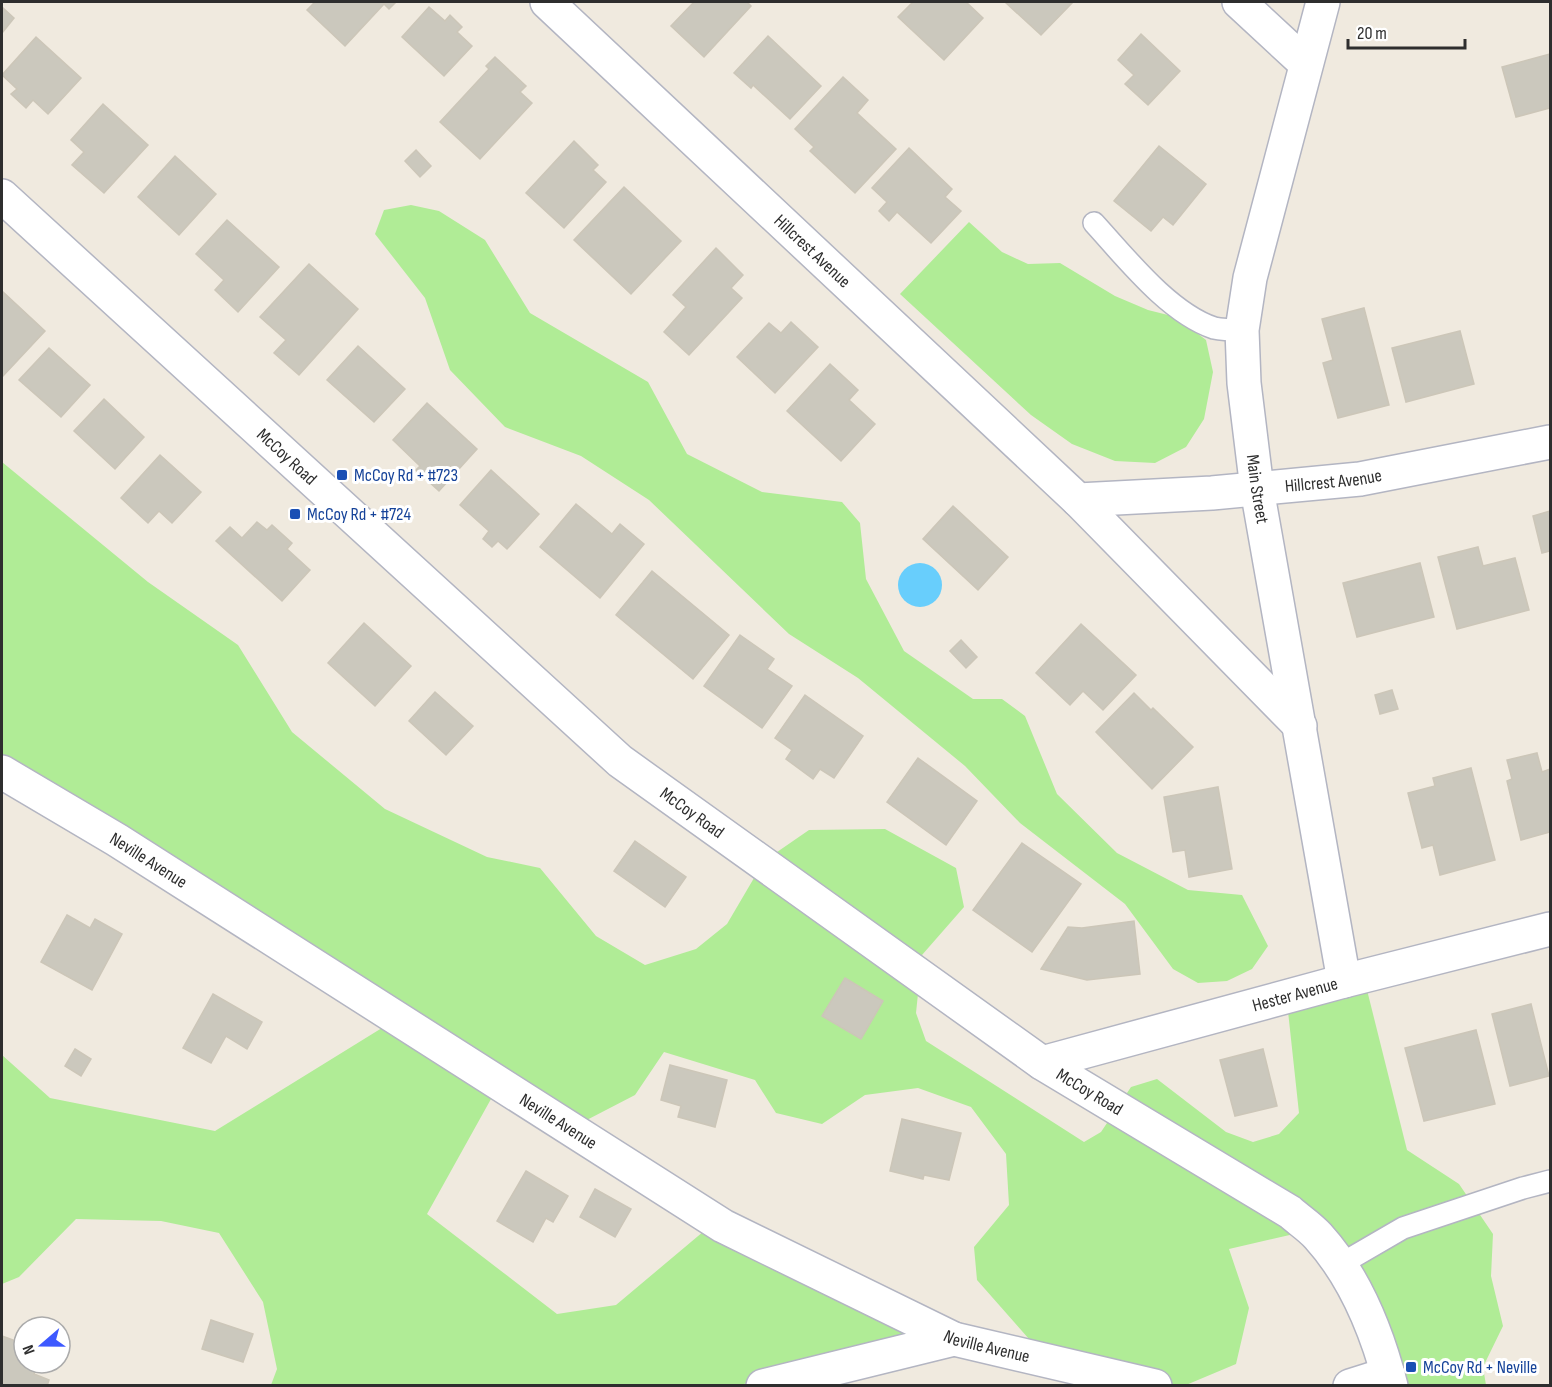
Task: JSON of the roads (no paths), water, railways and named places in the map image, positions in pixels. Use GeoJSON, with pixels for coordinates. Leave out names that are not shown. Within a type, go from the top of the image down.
{"type":"FeatureCollection","features":[{"type":"Feature","properties":{"kind":"street","name":"Hillcrest Avenue"},"geometry":{"type":"LineString","coordinates":[[547,2],[1078,500],[1300,726]]}},
{"type":"Feature","properties":{"kind":"street"},"geometry":{"type":"LineString","coordinates":[[1239,2],[1306,64]]}},
{"type":"Feature","properties":{"kind":"street","name":"Main Street"},"geometry":{"type":"LineString","coordinates":[[1323,2],[1250,278],[1242,330],[1244,383],[1257,489],[1344,981]]}},
{"type":"Feature","properties":{"kind":"street","name":"McCoy Road"},"geometry":{"type":"LineString","coordinates":[[2,196],[620,761],[1042,1063],[1290,1212],[1317,1235],[1341,1264],[1365,1306],[1390,1380]]}},
{"type":"Feature","properties":{"kind":"street","name":"Hillcrest Avenue"},"geometry":{"type":"LineString","coordinates":[[1078,500],[1257,489],[1360,479],[1551,442]]}},
{"type":"Feature","properties":{"kind":"street","name":"Neville Avenue"},"geometry":{"type":"LineString","coordinates":[[2,772],[117,840],[723,1226],[954,1340],[1155,1386]]}},
{"type":"Feature","properties":{"kind":"street","name":"Hester Avenue"},"geometry":{"type":"LineString","coordinates":[[1042,1063],[1344,981],[1551,929]]}},
{"type":"Feature","properties":{"kind":"street"},"geometry":{"type":"LineString","coordinates":[[763,1386],[954,1340]]}},
{"type":"Feature","properties":{"kind":"street"},"geometry":{"type":"LineString","coordinates":[[1350,1386],[1390,1380]]}},
{"type":"Feature","properties":{"kind":"lane"},"geometry":{"type":"LineString","coordinates":[[1094,223],[1155,289],[1194,319],[1216,328],[1242,330]]}},
{"type":"Feature","properties":{"kind":"lane"},"geometry":{"type":"LineString","coordinates":[[1341,1264],[1402,1228],[1551,1181]]}},
{"type":"Feature","properties":{"kind":"water"},"geometry":{"type":"Polygon","coordinates":[[[920,563],[935,570],[942,585],[935,600],[920,607],[905,600],[898,585],[905,570],[920,563]]]}},
{"type":"Feature","properties":{"kind":"place","name":"McCoy Rd + #723"},"geometry":{"type":"Point","coordinates":[342,475]}},
{"type":"Feature","properties":{"kind":"place","name":"McCoy Rd + #724"},"geometry":{"type":"Point","coordinates":[295,514]}},
{"type":"Feature","properties":{"kind":"place","name":"McCoy Rd + Neville"},"geometry":{"type":"Point","coordinates":[1411,1367]}}]}
